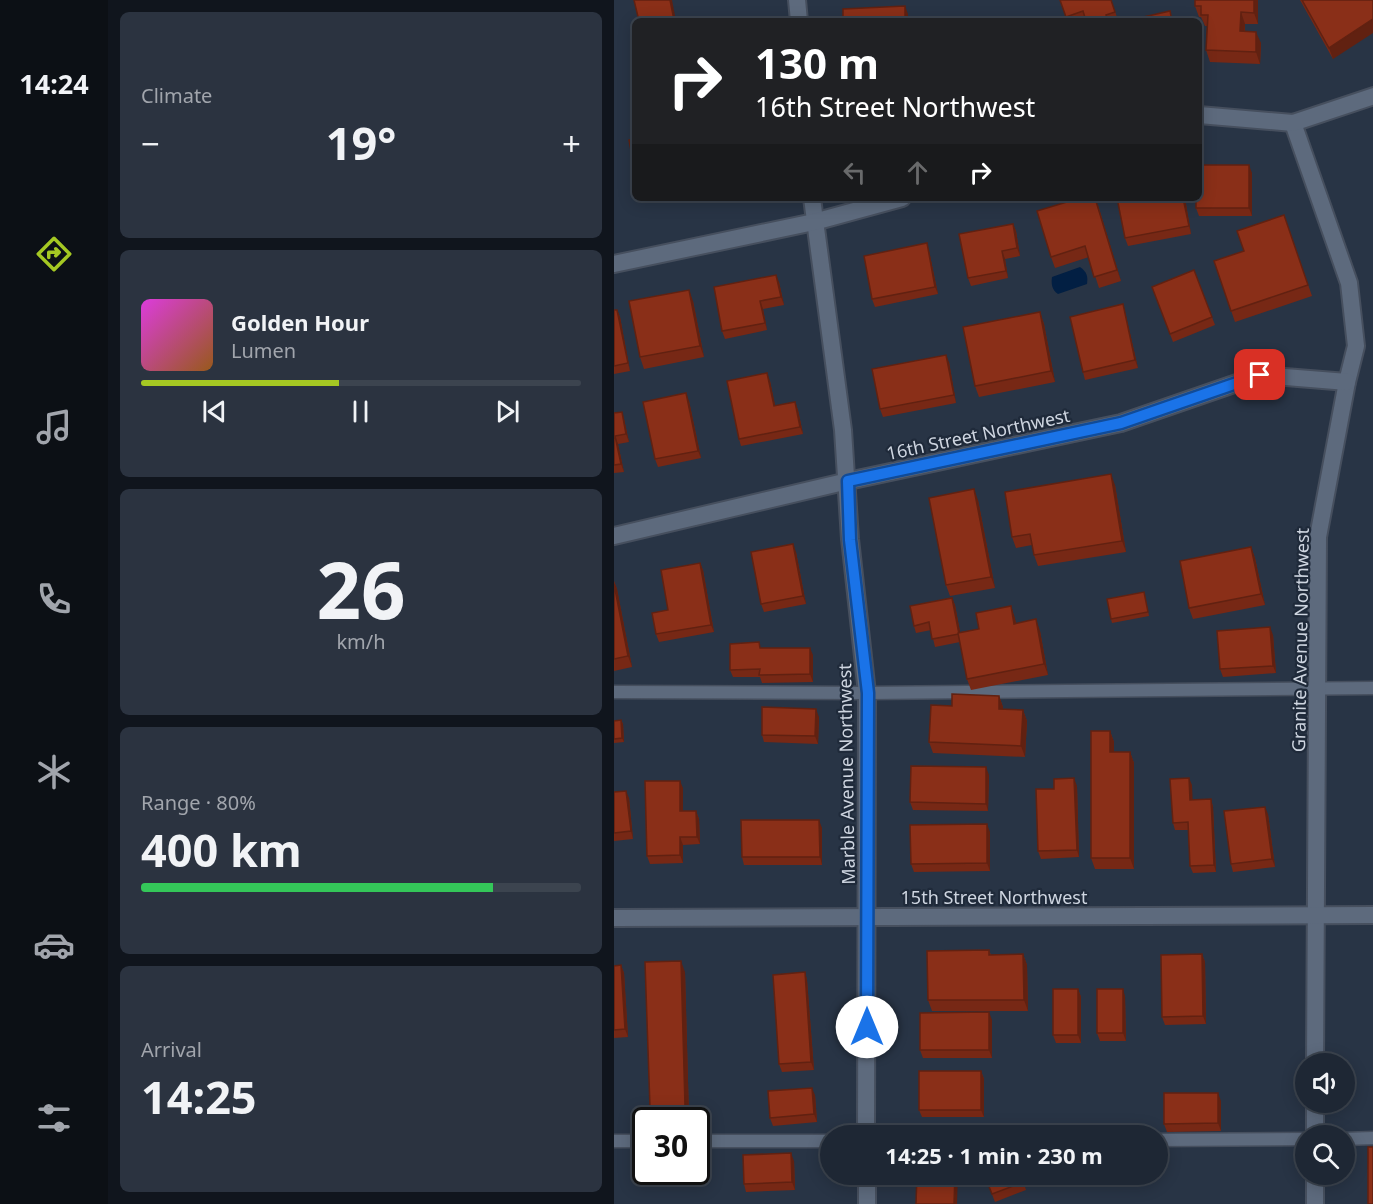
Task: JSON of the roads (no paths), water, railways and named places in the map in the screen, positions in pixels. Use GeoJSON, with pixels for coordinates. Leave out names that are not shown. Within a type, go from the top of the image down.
{"type":"FeatureCollection","features":[{"type":"Feature","properties":{"kind":"street"},"geometry":{"type":"LineString","coordinates":[[797,0],[799,18]]}},
{"type":"Feature","properties":{"kind":"street"},"geometry":{"type":"LineString","coordinates":[[1202,116],[1293,123],[1373,96]]}},
{"type":"Feature","properties":{"kind":"street","name":"Granite Avenue Northwest"},"geometry":{"type":"LineString","coordinates":[[1293,123],[1349,283],[1356,346],[1347,382],[1318,537],[1315,1053]]}},
{"type":"Feature","properties":{"kind":"street","name":"Marble Avenue Northwest"},"geometry":{"type":"LineString","coordinates":[[812,201],[844,430],[850,540],[868,693],[866,1125]]}},
{"type":"Feature","properties":{"kind":"street"},"geometry":{"type":"LineString","coordinates":[[614,264],[814,222],[891,201]]}},
{"type":"Feature","properties":{"kind":"street","name":"16th Street Northwest"},"geometry":{"type":"LineString","coordinates":[[614,536],[848,481],[1121,423],[1260,375],[1347,382]]}},
{"type":"Feature","properties":{"kind":"street","name":"15th Street Northwest"},"geometry":{"type":"LineString","coordinates":[[614,918],[1373,915]]}},
{"type":"Feature","properties":{"kind":"street"},"geometry":{"type":"LineString","coordinates":[[867,1185],[867,1204]]}},
{"type":"Feature","properties":{"kind":"street"},"geometry":{"type":"LineString","coordinates":[[1315,1185],[1315,1204]]}},
{"type":"Feature","properties":{"kind":"lane"},"geometry":{"type":"LineString","coordinates":[[614,692],[868,693],[1373,688]]}},
{"type":"Feature","properties":{"kind":"lane"},"geometry":{"type":"LineString","coordinates":[[1355,1138],[1373,1138]]}},
{"type":"Feature","properties":{"kind":"lane"},"geometry":{"type":"LineString","coordinates":[[1168,1140],[1295,1139]]}},
{"type":"Feature","properties":{"kind":"lane"},"geometry":{"type":"LineString","coordinates":[[614,1141],[632,1141]]}},
{"type":"Feature","properties":{"kind":"lane"},"geometry":{"type":"LineString","coordinates":[[710,1141],[820,1141]]}},
{"type":"Feature","properties":{"kind":"water"},"geometry":{"type":"Polygon","coordinates":[[[1080,267],[1087,274],[1087,284],[1058,294],[1052,287],[1052,277],[1080,267]]]}}]}
